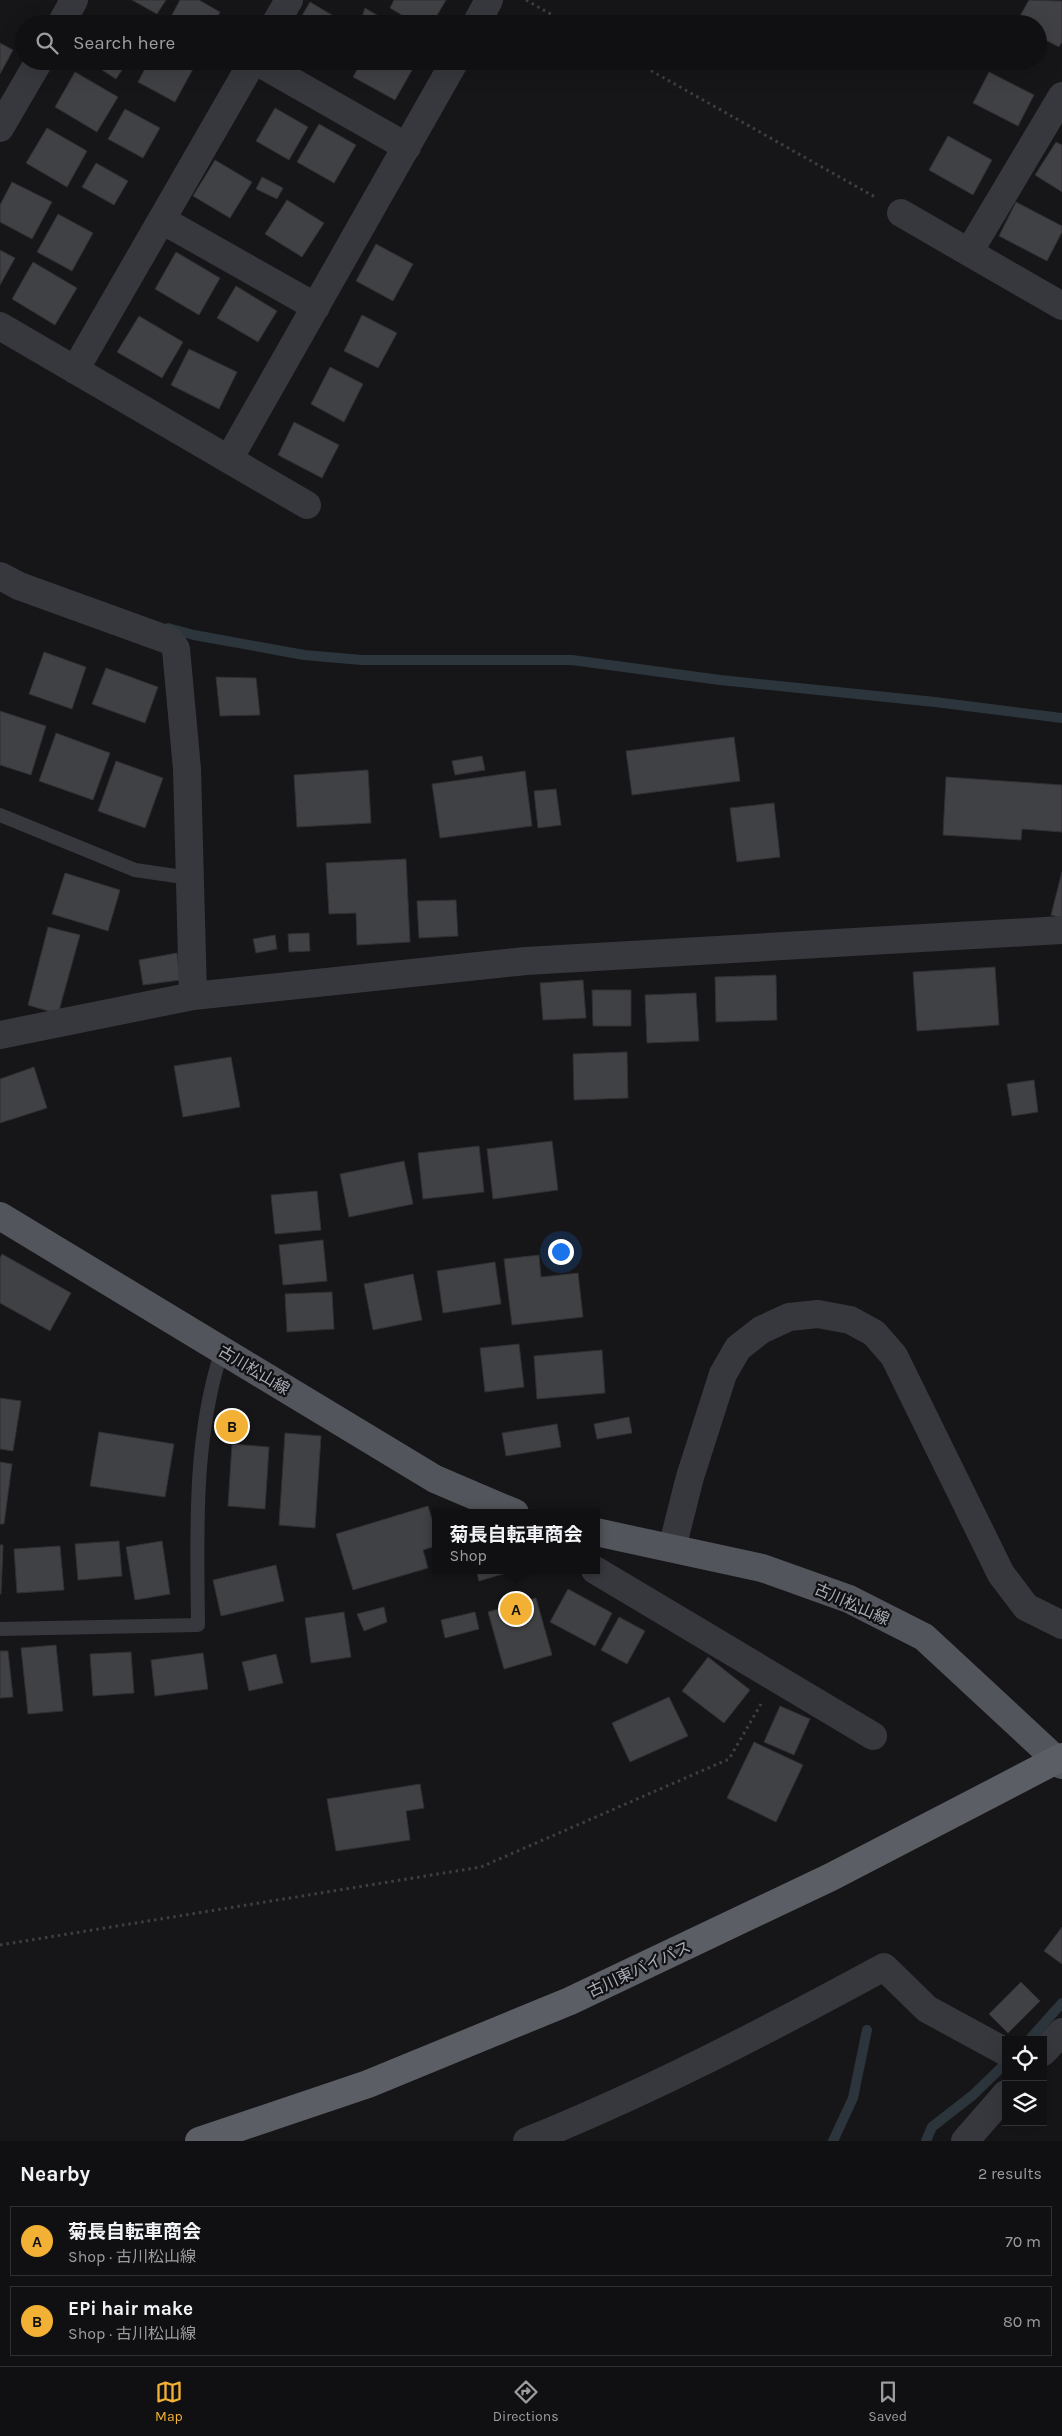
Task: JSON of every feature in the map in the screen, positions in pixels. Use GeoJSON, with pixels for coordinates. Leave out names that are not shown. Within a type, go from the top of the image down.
{"type":"FeatureCollection","features":[{"type":"Feature","properties":{"kind":"highway","name":"古川東バイパス"},"geometry":{"type":"LineString","coordinates":[[199,2141],[368,2084],[570,2001],[831,1878],[1060,1760]]}},
{"type":"Feature","properties":{"kind":"main road","name":"古川松山線"},"geometry":{"type":"LineString","coordinates":[[0,1216],[435,1480],[505,1509]]}},
{"type":"Feature","properties":{"kind":"main road","name":"古川松山線"},"geometry":{"type":"LineString","coordinates":[[600,1533],[762,1568],[849,1599],[924,1637],[1060,1760]]}},
{"type":"Feature","properties":{"kind":"street"},"geometry":{"type":"LineString","coordinates":[[65,15],[74,0]]}},
{"type":"Feature","properties":{"kind":"street"},"geometry":{"type":"LineString","coordinates":[[280,15],[289,0]]}},
{"type":"Feature","properties":{"kind":"street"},"geometry":{"type":"LineString","coordinates":[[481,15],[489,0]]}},
{"type":"Feature","properties":{"kind":"street"},"geometry":{"type":"LineString","coordinates":[[0,128],[34,70]]}},
{"type":"Feature","properties":{"kind":"street"},"geometry":{"type":"LineString","coordinates":[[75,370],[250,70]]}},
{"type":"Feature","properties":{"kind":"street"},"geometry":{"type":"LineString","coordinates":[[271,70],[406,146]]}},
{"type":"Feature","properties":{"kind":"street"},"geometry":{"type":"LineString","coordinates":[[229,460],[449,70]]}},
{"type":"Feature","properties":{"kind":"street"},"geometry":{"type":"LineString","coordinates":[[969,252],[1062,96]]}},
{"type":"Feature","properties":{"kind":"street"},"geometry":{"type":"LineString","coordinates":[[901,213],[1062,306]]}},
{"type":"Feature","properties":{"kind":"street"},"geometry":{"type":"LineString","coordinates":[[162,220],[316,307]]}},
{"type":"Feature","properties":{"kind":"street"},"geometry":{"type":"LineString","coordinates":[[0,326],[308,505]]}},
{"type":"Feature","properties":{"kind":"street"},"geometry":{"type":"LineString","coordinates":[[0,576],[19,586],[171,641],[176,649],[187,769],[193,996]]}},
{"type":"Feature","properties":{"kind":"street"},"geometry":{"type":"LineString","coordinates":[[0,1035],[193,996],[526,961],[1062,930]]}},
{"type":"Feature","properties":{"kind":"street"},"geometry":{"type":"LineString","coordinates":[[672,1548],[690,1477],[723,1374],[738,1348],[761,1330],[789,1316],[818,1314],[850,1320],[874,1333],[894,1356],[1001,1574],[1026,1607],[1062,1625]]}},
{"type":"Feature","properties":{"kind":"street"},"geometry":{"type":"LineString","coordinates":[[600,1573],[873,1736]]}},
{"type":"Feature","properties":{"kind":"street"},"geometry":{"type":"LineString","coordinates":[[527,2141],[586,2117],[647,2088],[796,2015],[884,1967],[927,2009],[1002,2050]]}},
{"type":"Feature","properties":{"kind":"street"},"geometry":{"type":"LineString","coordinates":[[1047,2048],[1062,2032]]}},
{"type":"Feature","properties":{"kind":"street"},"geometry":{"type":"LineString","coordinates":[[965,2141],[1002,2099]]}},
{"type":"Feature","properties":{"kind":"lane"},"geometry":{"type":"LineString","coordinates":[[0,815],[135,870],[190,878]]}},
{"type":"Feature","properties":{"kind":"lane"},"geometry":{"type":"LineString","coordinates":[[0,1629],[198,1625],[196,1503],[211,1382],[222,1350]]}},
{"type":"Feature","properties":{"kind":"path"},"geometry":{"type":"LineString","coordinates":[[526,0],[552,15]]}},
{"type":"Feature","properties":{"kind":"path"},"geometry":{"type":"LineString","coordinates":[[650,70],[901,213]]}},
{"type":"Feature","properties":{"kind":"path"},"geometry":{"type":"LineString","coordinates":[[0,1945],[481,1867],[729,1759],[776,1678]]}},
{"type":"Feature","properties":{"kind":"building"},"geometry":{"type":"Polygon","coordinates":[[[132,0],[166,0],[157,14],[132,0]]]}},
{"type":"Feature","properties":{"kind":"building"},"geometry":{"type":"Polygon","coordinates":[[[180,0],[199,0],[220,12],[218,15],[172,15],[180,0]]]}},
{"type":"Feature","properties":{"kind":"building"},"geometry":{"type":"Polygon","coordinates":[[[394,0],[446,0],[437,15],[402,15],[390,8],[394,0]]]}},
{"type":"Feature","properties":{"kind":"building"},"geometry":{"type":"Polygon","coordinates":[[[1029,0],[1062,1],[1062,42],[1059,47],[1047,41],[1047,15],[1021,15],[1029,0]]]}},
{"type":"Feature","properties":{"kind":"building"},"geometry":{"type":"Polygon","coordinates":[[[310,2],[332,15],[302,15],[310,2]]]}},
{"type":"Feature","properties":{"kind":"building"},"geometry":{"type":"Polygon","coordinates":[[[365,8],[377,15],[363,15],[365,8]]]}},
{"type":"Feature","properties":{"kind":"building"},"geometry":{"type":"Polygon","coordinates":[[[0,43],[13,50],[0,74],[0,43]]]}},
{"type":"Feature","properties":{"kind":"building"},"geometry":{"type":"Polygon","coordinates":[[[102,70],[122,70],[116,79],[102,70]]]}},
{"type":"Feature","properties":{"kind":"building"},"geometry":{"type":"Polygon","coordinates":[[[144,70],[192,70],[175,102],[138,82],[144,70]]]}},
{"type":"Feature","properties":{"kind":"building"},"geometry":{"type":"Polygon","coordinates":[[[357,70],[412,70],[395,100],[353,77],[357,70]]]}},
{"type":"Feature","properties":{"kind":"building"},"geometry":{"type":"Polygon","coordinates":[[[75,72],[118,97],[97,132],[55,107],[75,72]]]}},
{"type":"Feature","properties":{"kind":"building"},"geometry":{"type":"Polygon","coordinates":[[[989,72],[1034,95],[1018,126],[973,103],[989,72]]]}},
{"type":"Feature","properties":{"kind":"building"},"geometry":{"type":"Polygon","coordinates":[[[275,108],[308,127],[289,160],[256,141],[275,108]]]}},
{"type":"Feature","properties":{"kind":"building"},"geometry":{"type":"Polygon","coordinates":[[[125,109],[160,128],[143,158],[108,139],[125,109]]]}},
{"type":"Feature","properties":{"kind":"building"},"geometry":{"type":"Polygon","coordinates":[[[319,124],[356,145],[334,183],[297,162],[319,124]]]}},
{"type":"Feature","properties":{"kind":"building"},"geometry":{"type":"Polygon","coordinates":[[[47,128],[87,151],[67,187],[26,163],[47,128]]]}},
{"type":"Feature","properties":{"kind":"building"},"geometry":{"type":"Polygon","coordinates":[[[948,136],[992,160],[973,195],[929,170],[948,136]]]}},
{"type":"Feature","properties":{"kind":"building"},"geometry":{"type":"Polygon","coordinates":[[[1056,142],[1062,145],[1062,192],[1035,175],[1056,142]]]}},
{"type":"Feature","properties":{"kind":"building"},"geometry":{"type":"Polygon","coordinates":[[[215,160],[252,182],[230,218],[193,196],[215,160]]]}},
{"type":"Feature","properties":{"kind":"building"},"geometry":{"type":"Polygon","coordinates":[[[96,163],[128,181],[114,205],[82,187],[96,163]]]}},
{"type":"Feature","properties":{"kind":"building"},"geometry":{"type":"Polygon","coordinates":[[[262,177],[283,188],[277,199],[256,189],[262,177]]]}},
{"type":"Feature","properties":{"kind":"building"},"geometry":{"type":"Polygon","coordinates":[[[12,182],[52,202],[32,239],[0,222],[0,205],[12,182]]]}},
{"type":"Feature","properties":{"kind":"building"},"geometry":{"type":"Polygon","coordinates":[[[287,200],[324,223],[302,257],[265,234],[287,200]]]}},
{"type":"Feature","properties":{"kind":"building"},"geometry":{"type":"Polygon","coordinates":[[[1016,202],[1062,226],[1062,232],[1047,261],[999,236],[1016,202]]]}},
{"type":"Feature","properties":{"kind":"building"},"geometry":{"type":"Polygon","coordinates":[[[58,214],[93,233],[72,271],[37,252],[58,214]]]}},
{"type":"Feature","properties":{"kind":"building"},"geometry":{"type":"Polygon","coordinates":[[[376,244],[413,264],[393,301],[356,281],[376,244]]]}},
{"type":"Feature","properties":{"kind":"building"},"geometry":{"type":"Polygon","coordinates":[[[0,250],[15,258],[0,285],[0,250]]]}},
{"type":"Feature","properties":{"kind":"building"},"geometry":{"type":"Polygon","coordinates":[[[176,252],[220,278],[199,315],[155,289],[176,252]]]}},
{"type":"Feature","properties":{"kind":"building"},"geometry":{"type":"Polygon","coordinates":[[[33,262],[77,288],[55,325],[12,299],[33,262]]]}},
{"type":"Feature","properties":{"kind":"building"},"geometry":{"type":"Polygon","coordinates":[[[236,286],[277,311],[258,342],[217,318],[236,286]]]}},
{"type":"Feature","properties":{"kind":"building"},"geometry":{"type":"Polygon","coordinates":[[[362,315],[397,333],[378,368],[344,351],[362,315]]]}},
{"type":"Feature","properties":{"kind":"building"},"geometry":{"type":"Polygon","coordinates":[[[139,316],[183,342],[162,378],[117,352],[139,316]]]}},
{"type":"Feature","properties":{"kind":"building"},"geometry":{"type":"Polygon","coordinates":[[[189,349],[237,372],[219,409],[171,385],[189,349]]]}},
{"type":"Feature","properties":{"kind":"building"},"geometry":{"type":"Polygon","coordinates":[[[330,367],[363,384],[344,422],[311,404],[330,367]]]}},
{"type":"Feature","properties":{"kind":"building"},"geometry":{"type":"Polygon","coordinates":[[[294,422],[339,445],[322,478],[278,455],[294,422]]]}},
{"type":"Feature","properties":{"kind":"building"},"geometry":{"type":"Polygon","coordinates":[[[44,652],[86,667],[72,709],[29,694],[44,652]]]}},
{"type":"Feature","properties":{"kind":"building"},"geometry":{"type":"Polygon","coordinates":[[[106,668],[158,687],[145,723],[92,704],[106,668]]]}},
{"type":"Feature","properties":{"kind":"building"},"geometry":{"type":"Polygon","coordinates":[[[216,677],[256,678],[260,715],[220,716],[216,677]]]}},
{"type":"Feature","properties":{"kind":"building"},"geometry":{"type":"Polygon","coordinates":[[[0,711],[46,726],[31,775],[0,765],[0,711]]]}},
{"type":"Feature","properties":{"kind":"building"},"geometry":{"type":"Polygon","coordinates":[[[56,733],[110,753],[93,800],[39,781],[56,733]]]}},
{"type":"Feature","properties":{"kind":"building"},"geometry":{"type":"Polygon","coordinates":[[[734,737],[740,781],[632,795],[626,751],[734,737]]]}},
{"type":"Feature","properties":{"kind":"building"},"geometry":{"type":"Polygon","coordinates":[[[482,756],[485,770],[455,775],[452,761],[482,756]]]}},
{"type":"Feature","properties":{"kind":"building"},"geometry":{"type":"Polygon","coordinates":[[[116,761],[163,778],[145,828],[98,811],[116,761]]]}},
{"type":"Feature","properties":{"kind":"building"},"geometry":{"type":"Polygon","coordinates":[[[368,770],[371,823],[297,827],[294,775],[368,770]]]}},
{"type":"Feature","properties":{"kind":"building"},"geometry":{"type":"Polygon","coordinates":[[[525,771],[532,826],[440,838],[432,784],[525,771]]]}},
{"type":"Feature","properties":{"kind":"building"},"geometry":{"type":"Polygon","coordinates":[[[946,777],[1062,785],[1062,832],[1022,829],[1021,840],[943,835],[946,777]]]}},
{"type":"Feature","properties":{"kind":"building"},"geometry":{"type":"Polygon","coordinates":[[[556,789],[561,825],[538,828],[534,791],[556,789]]]}},
{"type":"Feature","properties":{"kind":"building"},"geometry":{"type":"Polygon","coordinates":[[[774,803],[780,857],[737,862],[730,808],[774,803]]]}},
{"type":"Feature","properties":{"kind":"building"},"geometry":{"type":"Polygon","coordinates":[[[406,859],[410,942],[357,945],[356,913],[329,914],[326,863],[406,859]]]}},
{"type":"Feature","properties":{"kind":"building"},"geometry":{"type":"Polygon","coordinates":[[[1062,872],[1062,918],[1051,915],[1062,872]]]}},
{"type":"Feature","properties":{"kind":"building"},"geometry":{"type":"Polygon","coordinates":[[[65,873],[120,890],[108,931],[52,914],[65,873]]]}},
{"type":"Feature","properties":{"kind":"building"},"geometry":{"type":"Polygon","coordinates":[[[456,900],[458,936],[419,938],[417,901],[456,900]]]}},
{"type":"Feature","properties":{"kind":"building"},"geometry":{"type":"Polygon","coordinates":[[[48,927],[80,935],[58,1014],[28,1005],[48,927]]]}},
{"type":"Feature","properties":{"kind":"building"},"geometry":{"type":"Polygon","coordinates":[[[309,933],[310,951],[289,952],[288,934],[309,933]]]}},
{"type":"Feature","properties":{"kind":"building"},"geometry":{"type":"Polygon","coordinates":[[[275,935],[277,949],[256,953],[253,939],[275,935]]]}},
{"type":"Feature","properties":{"kind":"building"},"geometry":{"type":"Polygon","coordinates":[[[177,953],[180,980],[143,985],[139,960],[177,953]]]}},
{"type":"Feature","properties":{"kind":"building"},"geometry":{"type":"Polygon","coordinates":[[[995,967],[999,1025],[917,1031],[913,972],[995,967]]]}},
{"type":"Feature","properties":{"kind":"building"},"geometry":{"type":"Polygon","coordinates":[[[776,975],[777,1020],[716,1022],[715,977],[776,975]]]}},
{"type":"Feature","properties":{"kind":"building"},"geometry":{"type":"Polygon","coordinates":[[[583,980],[586,1018],[543,1020],[540,983],[583,980]]]}},
{"type":"Feature","properties":{"kind":"building"},"geometry":{"type":"Polygon","coordinates":[[[592,990],[631,990],[631,1026],[593,1026],[592,990]]]}},
{"type":"Feature","properties":{"kind":"building"},"geometry":{"type":"Polygon","coordinates":[[[696,993],[699,1041],[647,1043],[645,995],[696,993]]]}},
{"type":"Feature","properties":{"kind":"building"},"geometry":{"type":"Polygon","coordinates":[[[627,1052],[628,1098],[574,1100],[573,1054],[627,1052]]]}},
{"type":"Feature","properties":{"kind":"building"},"geometry":{"type":"Polygon","coordinates":[[[231,1057],[240,1107],[183,1117],[174,1066],[231,1057]]]}},
{"type":"Feature","properties":{"kind":"building"},"geometry":{"type":"Polygon","coordinates":[[[34,1067],[47,1108],[0,1123],[0,1079],[34,1067]]]}},
{"type":"Feature","properties":{"kind":"building"},"geometry":{"type":"Polygon","coordinates":[[[1034,1080],[1038,1112],[1012,1116],[1007,1084],[1034,1080]]]}},
{"type":"Feature","properties":{"kind":"building"},"geometry":{"type":"Polygon","coordinates":[[[552,1141],[558,1190],[493,1199],[487,1149],[552,1141]]]}},
{"type":"Feature","properties":{"kind":"building"},"geometry":{"type":"Polygon","coordinates":[[[479,1146],[484,1192],[423,1199],[418,1153],[479,1146]]]}},
{"type":"Feature","properties":{"kind":"building"},"geometry":{"type":"Polygon","coordinates":[[[404,1161],[413,1204],[349,1217],[340,1174],[404,1161]]]}},
{"type":"Feature","properties":{"kind":"building"},"geometry":{"type":"Polygon","coordinates":[[[317,1191],[321,1230],[275,1234],[271,1195],[317,1191]]]}},
{"type":"Feature","properties":{"kind":"building"},"geometry":{"type":"Polygon","coordinates":[[[323,1240],[327,1281],[283,1285],[279,1245],[323,1240]]]}},
{"type":"Feature","properties":{"kind":"building"},"geometry":{"type":"Polygon","coordinates":[[[2,1254],[71,1293],[50,1331],[0,1303],[0,1258],[2,1254]]]}},
{"type":"Feature","properties":{"kind":"building"},"geometry":{"type":"Polygon","coordinates":[[[539,1255],[541,1277],[578,1273],[583,1317],[512,1325],[504,1259],[539,1255]]]}},
{"type":"Feature","properties":{"kind":"building"},"geometry":{"type":"Polygon","coordinates":[[[495,1262],[501,1304],[443,1313],[437,1271],[495,1262]]]}},
{"type":"Feature","properties":{"kind":"building"},"geometry":{"type":"Polygon","coordinates":[[[413,1274],[422,1320],[373,1330],[364,1284],[413,1274]]]}},
{"type":"Feature","properties":{"kind":"building"},"geometry":{"type":"Polygon","coordinates":[[[332,1292],[334,1329],[287,1332],[285,1294],[332,1292]]]}},
{"type":"Feature","properties":{"kind":"building"},"geometry":{"type":"Polygon","coordinates":[[[519,1344],[524,1387],[485,1392],[480,1348],[519,1344]]]}},
{"type":"Feature","properties":{"kind":"building"},"geometry":{"type":"Polygon","coordinates":[[[602,1350],[605,1393],[537,1399],[534,1356],[602,1350]]]}},
{"type":"Feature","properties":{"kind":"building"},"geometry":{"type":"Polygon","coordinates":[[[0,1398],[21,1401],[13,1451],[0,1449],[0,1398]]]}},
{"type":"Feature","properties":{"kind":"building"},"geometry":{"type":"Polygon","coordinates":[[[629,1417],[632,1433],[597,1439],[594,1424],[629,1417]]]}},
{"type":"Feature","properties":{"kind":"building"},"geometry":{"type":"Polygon","coordinates":[[[557,1424],[561,1447],[506,1456],[502,1433],[557,1424]]]}},
{"type":"Feature","properties":{"kind":"building"},"geometry":{"type":"Polygon","coordinates":[[[99,1432],[174,1444],[165,1497],[90,1486],[99,1432]]]}},
{"type":"Feature","properties":{"kind":"building"},"geometry":{"type":"Polygon","coordinates":[[[285,1433],[321,1436],[315,1528],[279,1525],[285,1433]]]}},
{"type":"Feature","properties":{"kind":"building"},"geometry":{"type":"Polygon","coordinates":[[[232,1444],[269,1447],[265,1509],[228,1506],[232,1444]]]}},
{"type":"Feature","properties":{"kind":"building"},"geometry":{"type":"Polygon","coordinates":[[[0,1462],[12,1464],[4,1524],[0,1524],[0,1462]]]}},
{"type":"Feature","properties":{"kind":"building"},"geometry":{"type":"Polygon","coordinates":[[[428,1506],[432,1519],[432,1547],[423,1550],[428,1568],[353,1590],[336,1534],[428,1506]]]}},
{"type":"Feature","properties":{"kind":"building"},"geometry":{"type":"Polygon","coordinates":[[[119,1541],[122,1576],[78,1580],[75,1544],[119,1541]]]}},
{"type":"Feature","properties":{"kind":"building"},"geometry":{"type":"Polygon","coordinates":[[[162,1541],[170,1594],[135,1600],[126,1547],[162,1541]]]}},
{"type":"Feature","properties":{"kind":"building"},"geometry":{"type":"Polygon","coordinates":[[[0,1545],[3,1545],[1,1594],[0,1594],[0,1545]]]}},
{"type":"Feature","properties":{"kind":"building"},"geometry":{"type":"Polygon","coordinates":[[[60,1546],[64,1590],[17,1593],[14,1549],[60,1546]]]}},
{"type":"Feature","properties":{"kind":"building"},"geometry":{"type":"Polygon","coordinates":[[[276,1565],[284,1601],[221,1616],[213,1580],[276,1565]]]}},
{"type":"Feature","properties":{"kind":"building"},"geometry":{"type":"Polygon","coordinates":[[[477,1574],[503,1574],[479,1581],[477,1574]]]}},
{"type":"Feature","properties":{"kind":"building"},"geometry":{"type":"Polygon","coordinates":[[[568,1589],[612,1613],[595,1646],[550,1622],[568,1589]]]}},
{"type":"Feature","properties":{"kind":"building"},"geometry":{"type":"Polygon","coordinates":[[[536,1598],[552,1655],[504,1669],[488,1612],[536,1598]]]}},
{"type":"Feature","properties":{"kind":"building"},"geometry":{"type":"Polygon","coordinates":[[[384,1607],[387,1622],[364,1631],[357,1614],[384,1607]]]}},
{"type":"Feature","properties":{"kind":"building"},"geometry":{"type":"Polygon","coordinates":[[[344,1612],[351,1657],[311,1663],[305,1618],[344,1612]]]}},
{"type":"Feature","properties":{"kind":"building"},"geometry":{"type":"Polygon","coordinates":[[[475,1612],[479,1629],[445,1638],[441,1620],[475,1612]]]}},
{"type":"Feature","properties":{"kind":"building"},"geometry":{"type":"Polygon","coordinates":[[[619,1617],[645,1631],[627,1664],[601,1650],[619,1617]]]}},
{"type":"Feature","properties":{"kind":"building"},"geometry":{"type":"Polygon","coordinates":[[[56,1645],[63,1711],[28,1714],[21,1648],[56,1645]]]}},
{"type":"Feature","properties":{"kind":"building"},"geometry":{"type":"Polygon","coordinates":[[[0,1651],[8,1651],[13,1697],[0,1698],[0,1651]]]}},
{"type":"Feature","properties":{"kind":"building"},"geometry":{"type":"Polygon","coordinates":[[[131,1652],[134,1693],[93,1696],[90,1654],[131,1652]]]}},
{"type":"Feature","properties":{"kind":"building"},"geometry":{"type":"Polygon","coordinates":[[[203,1653],[208,1689],[155,1696],[151,1660],[203,1653]]]}},
{"type":"Feature","properties":{"kind":"building"},"geometry":{"type":"Polygon","coordinates":[[[276,1654],[283,1683],[249,1691],[242,1662],[276,1654]]]}},
{"type":"Feature","properties":{"kind":"building"},"geometry":{"type":"Polygon","coordinates":[[[708,1657],[750,1690],[724,1723],[682,1691],[708,1657]]]}},
{"type":"Feature","properties":{"kind":"building"},"geometry":{"type":"Polygon","coordinates":[[[669,1697],[688,1736],[630,1762],[612,1723],[669,1697]]]}},
{"type":"Feature","properties":{"kind":"building"},"geometry":{"type":"Polygon","coordinates":[[[780,1706],[810,1719],[794,1755],[764,1742],[780,1706]]]}},
{"type":"Feature","properties":{"kind":"building"},"geometry":{"type":"Polygon","coordinates":[[[754,1742],[803,1765],[776,1822],[727,1798],[754,1742]]]}},
{"type":"Feature","properties":{"kind":"building"},"geometry":{"type":"Polygon","coordinates":[[[420,1784],[424,1808],[406,1811],[410,1840],[336,1851],[327,1799],[420,1784]]]}},
{"type":"Feature","properties":{"kind":"building"},"geometry":{"type":"Polygon","coordinates":[[[1062,1927],[1062,1964],[1044,1951],[1062,1927]]]}},
{"type":"Feature","properties":{"kind":"building"},"geometry":{"type":"Polygon","coordinates":[[[1021,1982],[1040,2001],[1008,2033],[989,2014],[1021,1982]]]}},
{"type":"Feature","properties":{"kind":"waterway"},"geometry":{"type":"LineString","coordinates":[[168,628],[194,635],[304,655],[362,660],[572,660],[720,680],[935,702],[1062,718]]}},
{"type":"Feature","properties":{"kind":"waterway"},"geometry":{"type":"LineString","coordinates":[[1033,2036],[1062,2003]]}},
{"type":"Feature","properties":{"kind":"waterway"},"geometry":{"type":"LineString","coordinates":[[833,2141],[853,2098],[867,2030]]}},
{"type":"Feature","properties":{"kind":"waterway"},"geometry":{"type":"LineString","coordinates":[[926,2141],[932,2127],[973,2095],[1002,2067]]}},
{"type":"Feature","properties":{"kind":"place","name":"EPi hair make"},"geometry":{"type":"Point","coordinates":[232,1426]}},
{"type":"Feature","properties":{"kind":"place","name":"菊長自転車商会"},"geometry":{"type":"Point","coordinates":[516,1609]}}]}
